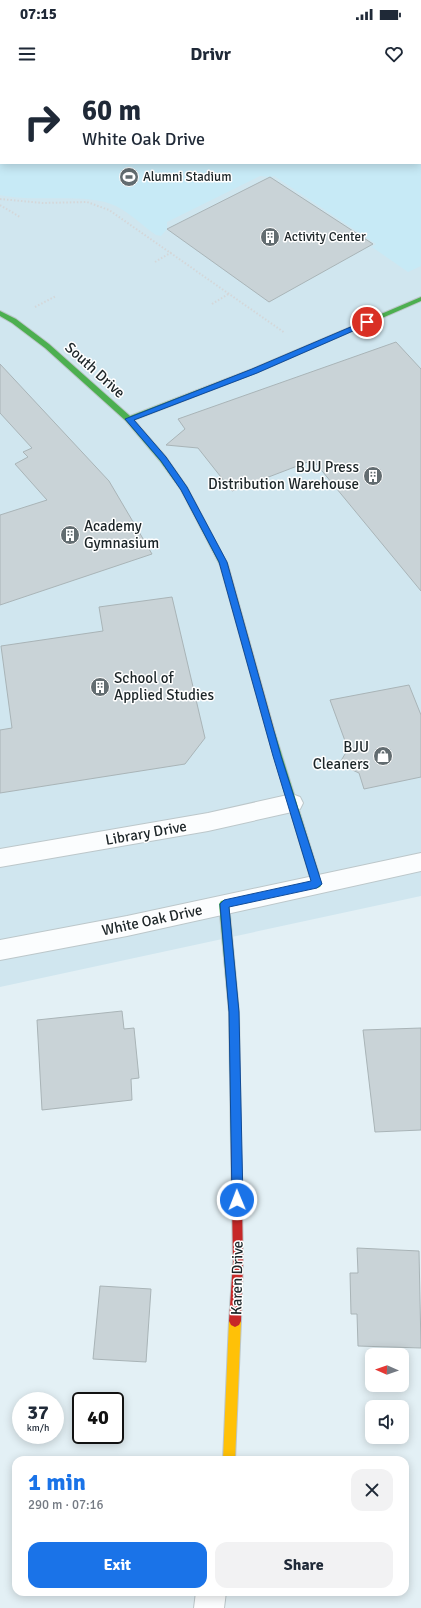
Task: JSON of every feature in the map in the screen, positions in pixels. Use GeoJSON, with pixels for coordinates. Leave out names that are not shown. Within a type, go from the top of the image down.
{"type":"FeatureCollection","features":[{"type":"Feature","properties":{"kind":"street"},"geometry":{"type":"LineString","coordinates":[[129,419],[254,371],[421,299]]}},
{"type":"Feature","properties":{"kind":"street","name":"South Drive"},"geometry":{"type":"LineString","coordinates":[[0,313],[14,321],[47,346],[129,419],[163,459],[184,489],[223,562],[292,803],[317,884]]}},
{"type":"Feature","properties":{"kind":"street","name":"Library Drive"},"geometry":{"type":"LineString","coordinates":[[0,858],[208,822],[292,803]]}},
{"type":"Feature","properties":{"kind":"street","name":"White Oak Drive"},"geometry":{"type":"LineString","coordinates":[[0,950],[127,926],[421,862]]}},
{"type":"Feature","properties":{"kind":"street","name":"Karen Drive"},"geometry":{"type":"LineString","coordinates":[[224,904],[234,1012],[238,1262],[229,1456]]}},
{"type":"Feature","properties":{"kind":"street"},"geometry":{"type":"LineString","coordinates":[[209,1608],[210,1596]]}},
{"type":"Feature","properties":{"kind":"path"},"geometry":{"type":"LineString","coordinates":[[0,199],[43,202],[87,202],[109,210],[172,252],[290,337]]}},
{"type":"Feature","properties":{"kind":"path"},"geometry":{"type":"LineString","coordinates":[[0,205],[20,217]]}},
{"type":"Feature","properties":{"kind":"path"},"geometry":{"type":"LineString","coordinates":[[154,262],[172,252]]}},
{"type":"Feature","properties":{"kind":"path"},"geometry":{"type":"LineString","coordinates":[[212,304],[230,293]]}},
{"type":"Feature","properties":{"kind":"path"},"geometry":{"type":"LineString","coordinates":[[34,307],[56,296]]}},
{"type":"Feature","properties":{"kind":"shaded area"},"geometry":{"type":"Polygon","coordinates":[[[0,164],[421,164],[421,896],[0,987],[0,164]]]}},
{"type":"Feature","properties":{"kind":"shaded area","name":"Alumni Stadium"},"geometry":{"type":"Polygon","coordinates":[[[0,164],[421,164],[421,266],[408,272],[372,247],[376,244],[274,176],[260,176],[167,222],[167,229],[161,236],[156,235],[116,206],[104,202],[75,198],[14,197],[0,195],[0,164]]]}},
{"type":"Feature","properties":{"kind":"building","name":"Activity Center"},"geometry":{"type":"Polygon","coordinates":[[[270,177],[373,244],[269,302],[167,229],[270,177]]]}},
{"type":"Feature","properties":{"kind":"building","name":"BJU Press Distribution Warehouse"},"geometry":{"type":"Polygon","coordinates":[[[396,342],[421,369],[421,591],[313,460],[232,491],[198,448],[166,445],[185,429],[178,419],[396,342]]]}},
{"type":"Feature","properties":{"kind":"building","name":"Academy Gymnasium"},"geometry":{"type":"Polygon","coordinates":[[[0,364],[109,481],[152,554],[0,605],[0,515],[47,500],[15,464],[28,457],[23,452],[32,448],[0,413],[0,364]]]}},
{"type":"Feature","properties":{"kind":"building","name":"School of Applied Studies"},"geometry":{"type":"Polygon","coordinates":[[[172,597],[205,738],[185,764],[0,793],[0,730],[12,728],[1,646],[103,631],[99,607],[172,597]]]}},
{"type":"Feature","properties":{"kind":"building"},"geometry":{"type":"Polygon","coordinates":[[[409,685],[421,715],[421,777],[364,789],[359,773],[339,764],[348,749],[330,700],[409,685]]]}},
{"type":"Feature","properties":{"kind":"building"},"geometry":{"type":"Polygon","coordinates":[[[122,1011],[124,1029],[134,1028],[139,1078],[131,1079],[132,1100],[42,1110],[37,1020],[122,1011]]]}},
{"type":"Feature","properties":{"kind":"building"},"geometry":{"type":"Polygon","coordinates":[[[421,1028],[421,1130],[375,1132],[363,1030],[421,1028]]]}},
{"type":"Feature","properties":{"kind":"building"},"geometry":{"type":"Polygon","coordinates":[[[357,1248],[419,1251],[421,1348],[358,1346],[357,1314],[351,1314],[350,1273],[358,1273],[357,1248]]]}},
{"type":"Feature","properties":{"kind":"building"},"geometry":{"type":"Polygon","coordinates":[[[100,1286],[151,1289],[146,1362],[93,1359],[100,1286]]]}},
{"type":"Feature","properties":{"kind":"traffic: fast"},"geometry":{"type":"LineString","coordinates":[[129,419],[254,371],[421,299]]}},
{"type":"Feature","properties":{"kind":"traffic: fast"},"geometry":{"type":"LineString","coordinates":[[0,313],[14,321],[47,346],[129,419],[163,459],[184,489],[224,565]]}},
{"type":"Feature","properties":{"kind":"traffic: fast"},"geometry":{"type":"LineString","coordinates":[[271,733],[317,884]]}},
{"type":"Feature","properties":{"kind":"traffic: fast"},"geometry":{"type":"LineString","coordinates":[[224,904],[234,1012],[236,1145]]}},
{"type":"Feature","properties":{"kind":"traffic: slow"},"geometry":{"type":"LineString","coordinates":[[224,565],[271,733]]}},
{"type":"Feature","properties":{"kind":"traffic: slow"},"geometry":{"type":"LineString","coordinates":[[229,1456],[235,1321]]}},
{"type":"Feature","properties":{"kind":"traffic: jam"},"geometry":{"type":"LineString","coordinates":[[235,1321],[238,1262],[236,1145]]}},
{"type":"Feature","properties":{"kind":"place","name":"Alumni Stadium"},"geometry":{"type":"Point","coordinates":[129,177]}},
{"type":"Feature","properties":{"kind":"place","name":"Activity Center"},"geometry":{"type":"Point","coordinates":[270,237]}},
{"type":"Feature","properties":{"kind":"place","name":"BJU Press Distribution Warehouse"},"geometry":{"type":"Point","coordinates":[373,476]}},
{"type":"Feature","properties":{"kind":"place","name":"Academy Gymnasium"},"geometry":{"type":"Point","coordinates":[70,535]}},
{"type":"Feature","properties":{"kind":"place","name":"School of Applied Studies"},"geometry":{"type":"Point","coordinates":[100,687]}},
{"type":"Feature","properties":{"kind":"place","name":"BJU Cleaners"},"geometry":{"type":"Point","coordinates":[383,756]}},
{"type":"Feature","properties":{"kind":"route"},"geometry":{"type":"LineString","coordinates":[[237,1200],[234,1012],[224,904],[317,884],[277,756],[223,562],[184,489],[163,459],[129,419],[254,371],[367,322]]}}]}
